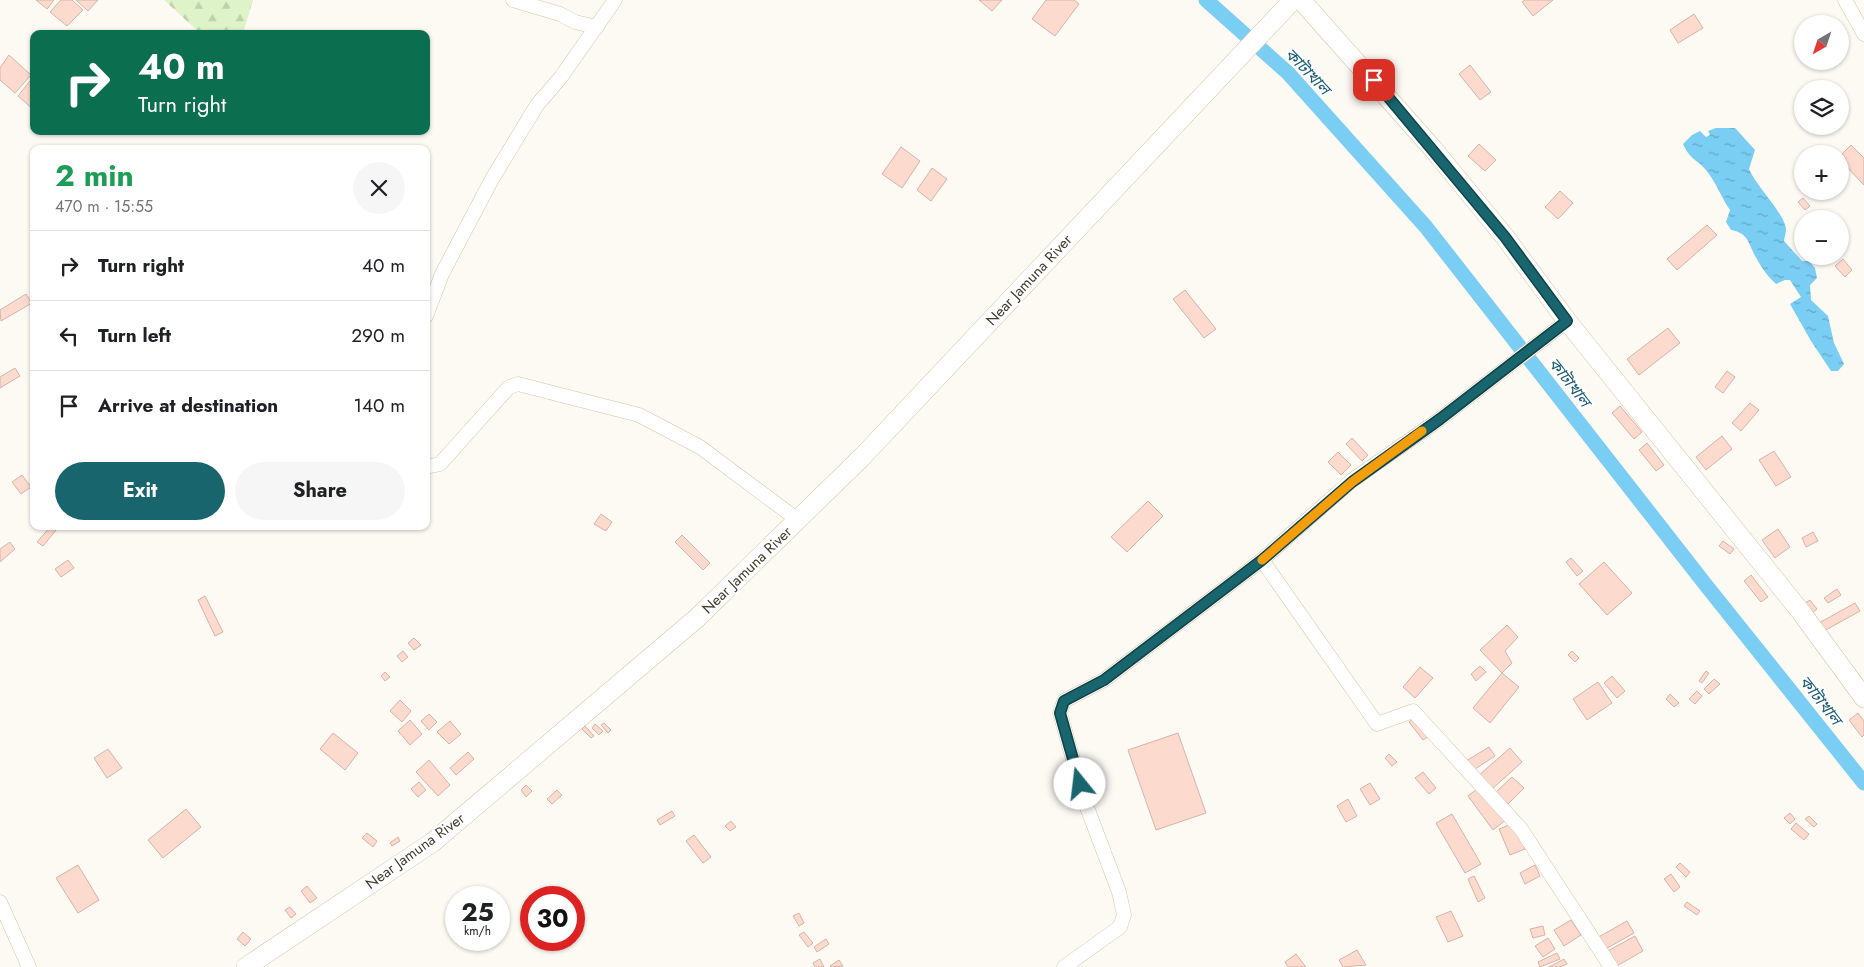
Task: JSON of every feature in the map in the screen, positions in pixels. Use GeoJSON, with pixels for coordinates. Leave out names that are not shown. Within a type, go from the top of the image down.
{"type":"FeatureCollection","features":[{"type":"Feature","properties":{"kind":"street"},"geometry":{"type":"LineString","coordinates":[[513,0],[560,14],[575,22],[597,27]]}},
{"type":"Feature","properties":{"kind":"street"},"geometry":{"type":"LineString","coordinates":[[430,306],[442,274],[492,179],[537,105],[597,27],[615,0]]}},
{"type":"Feature","properties":{"kind":"street"},"geometry":{"type":"LineString","coordinates":[[1301,0],[1434,150],[1505,237],[1560,326],[1801,612],[1864,698]]}},
{"type":"Feature","properties":{"kind":"street"},"geometry":{"type":"LineString","coordinates":[[1845,0],[1864,34]]}},
{"type":"Feature","properties":{"kind":"street","name":"Near Jamuna River"},"geometry":{"type":"LineString","coordinates":[[246,967],[432,842],[697,618],[862,457],[1289,5]]}},
{"type":"Feature","properties":{"kind":"street"},"geometry":{"type":"LineString","coordinates":[[1064,967],[1120,927],[1124,915],[1119,892],[1085,802],[1060,713],[1062,705],[1067,698],[1104,680],[1262,560],[1352,482],[1440,419],[1560,326]]}},
{"type":"Feature","properties":{"kind":"street"},"geometry":{"type":"LineString","coordinates":[[430,466],[440,464],[509,387],[518,384],[639,415],[700,447],[798,520]]}},
{"type":"Feature","properties":{"kind":"street"},"geometry":{"type":"LineString","coordinates":[[1262,560],[1377,724],[1413,711],[1520,828],[1611,967]]}},
{"type":"Feature","properties":{"kind":"street"},"geometry":{"type":"LineString","coordinates":[[0,902],[29,967]]}},
{"type":"Feature","properties":{"kind":"green space"},"geometry":{"type":"Polygon","coordinates":[[[164,0],[253,0],[244,30],[197,30],[164,0]]]}},
{"type":"Feature","properties":{"kind":"water"},"geometry":{"type":"Polygon","coordinates":[[[1716,128],[1735,128],[1755,150],[1749,169],[1785,224],[1784,241],[1794,252],[1794,265],[1812,265],[1815,268],[1817,278],[1810,285],[1811,300],[1828,316],[1834,343],[1844,364],[1838,371],[1831,371],[1790,304],[1801,297],[1790,280],[1776,284],[1761,266],[1744,235],[1731,230],[1726,222],[1730,210],[1710,175],[1691,157],[1683,144],[1692,135],[1700,131],[1706,137],[1710,135],[1708,131],[1716,128]]]}},
{"type":"Feature","properties":{"kind":"building"},"geometry":{"type":"Polygon","coordinates":[[[36,0],[54,0],[47,9],[36,0]]]}},
{"type":"Feature","properties":{"kind":"building"},"geometry":{"type":"Polygon","coordinates":[[[61,0],[72,0],[83,10],[67,26],[50,12],[61,0]]]}},
{"type":"Feature","properties":{"kind":"building"},"geometry":{"type":"Polygon","coordinates":[[[76,0],[98,0],[88,11],[76,0]]]}},
{"type":"Feature","properties":{"kind":"building"},"geometry":{"type":"Polygon","coordinates":[[[979,0],[1002,0],[992,11],[979,0]]]}},
{"type":"Feature","properties":{"kind":"building"},"geometry":{"type":"Polygon","coordinates":[[[1046,0],[1074,0],[1079,4],[1055,36],[1032,19],[1046,0]]]}},
{"type":"Feature","properties":{"kind":"building"},"geometry":{"type":"Polygon","coordinates":[[[1525,0],[1553,0],[1533,16],[1522,2],[1525,0]]]}},
{"type":"Feature","properties":{"kind":"building"},"geometry":{"type":"Polygon","coordinates":[[[1694,14],[1703,28],[1678,43],[1670,30],[1694,14]]]}},
{"type":"Feature","properties":{"kind":"building"},"geometry":{"type":"Polygon","coordinates":[[[9,55],[30,76],[15,93],[0,80],[0,68],[9,55]]]}},
{"type":"Feature","properties":{"kind":"building"},"geometry":{"type":"Polygon","coordinates":[[[1470,65],[1491,92],[1480,100],[1459,74],[1470,65]]]}},
{"type":"Feature","properties":{"kind":"building"},"geometry":{"type":"Polygon","coordinates":[[[30,81],[30,106],[18,96],[30,81]]]}},
{"type":"Feature","properties":{"kind":"building"},"geometry":{"type":"Polygon","coordinates":[[[1479,144],[1496,160],[1485,171],[1468,156],[1479,144]]]}},
{"type":"Feature","properties":{"kind":"building"},"geometry":{"type":"Polygon","coordinates":[[[1851,145],[1864,158],[1864,185],[1849,169],[1849,147],[1851,145]]]}},
{"type":"Feature","properties":{"kind":"building"},"geometry":{"type":"Polygon","coordinates":[[[901,147],[920,161],[902,188],[882,174],[901,147]]]}},
{"type":"Feature","properties":{"kind":"building"},"geometry":{"type":"Polygon","coordinates":[[[932,168],[947,179],[931,201],[917,190],[932,168]]]}},
{"type":"Feature","properties":{"kind":"building"},"geometry":{"type":"Polygon","coordinates":[[[1560,191],[1573,203],[1558,219],[1545,207],[1560,191]]]}},
{"type":"Feature","properties":{"kind":"building"},"geometry":{"type":"Polygon","coordinates":[[[1805,200],[1810,206],[1805,210],[1798,202],[1805,200]]]}},
{"type":"Feature","properties":{"kind":"building"},"geometry":{"type":"Polygon","coordinates":[[[1707,225],[1717,235],[1677,270],[1667,259],[1707,225]]]}},
{"type":"Feature","properties":{"kind":"building"},"geometry":{"type":"Polygon","coordinates":[[[1848,265],[1852,270],[1845,277],[1835,266],[1848,265]]]}},
{"type":"Feature","properties":{"kind":"building"},"geometry":{"type":"Polygon","coordinates":[[[1185,290],[1216,329],[1204,338],[1173,299],[1185,290]]]}},
{"type":"Feature","properties":{"kind":"building"},"geometry":{"type":"Polygon","coordinates":[[[26,294],[30,300],[30,304],[1,321],[0,310],[26,294]]]}},
{"type":"Feature","properties":{"kind":"building"},"geometry":{"type":"Polygon","coordinates":[[[1668,328],[1680,343],[1639,375],[1627,359],[1668,328]]]}},
{"type":"Feature","properties":{"kind":"building"},"geometry":{"type":"Polygon","coordinates":[[[15,368],[20,376],[0,388],[0,377],[15,368]]]}},
{"type":"Feature","properties":{"kind":"building"},"geometry":{"type":"Polygon","coordinates":[[[1727,371],[1735,377],[1723,393],[1715,387],[1727,371]]]}},
{"type":"Feature","properties":{"kind":"building"},"geometry":{"type":"Polygon","coordinates":[[[1750,403],[1759,410],[1741,431],[1732,423],[1750,403]]]}},
{"type":"Feature","properties":{"kind":"building"},"geometry":{"type":"Polygon","coordinates":[[[1620,406],[1642,432],[1634,439],[1612,413],[1620,406]]]}},
{"type":"Feature","properties":{"kind":"building"},"geometry":{"type":"Polygon","coordinates":[[[1722,436],[1732,449],[1706,470],[1696,457],[1722,436]]]}},
{"type":"Feature","properties":{"kind":"building"},"geometry":{"type":"Polygon","coordinates":[[[1352,438],[1368,455],[1362,461],[1346,444],[1352,438]]]}},
{"type":"Feature","properties":{"kind":"building"},"geometry":{"type":"Polygon","coordinates":[[[1647,443],[1664,465],[1656,471],[1639,450],[1647,443]]]}},
{"type":"Feature","properties":{"kind":"building"},"geometry":{"type":"Polygon","coordinates":[[[1774,451],[1791,477],[1776,486],[1759,460],[1774,451]]]}},
{"type":"Feature","properties":{"kind":"building"},"geometry":{"type":"Polygon","coordinates":[[[1338,452],[1351,465],[1341,475],[1328,462],[1338,452]]]}},
{"type":"Feature","properties":{"kind":"building"},"geometry":{"type":"Polygon","coordinates":[[[22,475],[30,488],[21,494],[12,482],[22,475]]]}},
{"type":"Feature","properties":{"kind":"building"},"geometry":{"type":"Polygon","coordinates":[[[1148,501],[1163,516],[1127,552],[1111,537],[1148,501]]]}},
{"type":"Feature","properties":{"kind":"building"},"geometry":{"type":"Polygon","coordinates":[[[601,514],[612,522],[606,531],[594,524],[601,514]]]}},
{"type":"Feature","properties":{"kind":"building"},"geometry":{"type":"Polygon","coordinates":[[[1778,529],[1790,547],[1775,558],[1762,540],[1778,529]]]}},
{"type":"Feature","properties":{"kind":"building"},"geometry":{"type":"Polygon","coordinates":[[[48,530],[56,530],[43,546],[37,542],[48,530]]]}},
{"type":"Feature","properties":{"kind":"building"},"geometry":{"type":"Polygon","coordinates":[[[1813,532],[1818,541],[1806,547],[1802,538],[1813,532]]]}},
{"type":"Feature","properties":{"kind":"building"},"geometry":{"type":"Polygon","coordinates":[[[682,535],[710,563],[703,570],[675,542],[682,535]]]}},
{"type":"Feature","properties":{"kind":"building"},"geometry":{"type":"Polygon","coordinates":[[[1723,541],[1734,549],[1730,554],[1719,546],[1723,541]]]}},
{"type":"Feature","properties":{"kind":"building"},"geometry":{"type":"Polygon","coordinates":[[[10,542],[15,549],[0,562],[0,549],[10,542]]]}},
{"type":"Feature","properties":{"kind":"building"},"geometry":{"type":"Polygon","coordinates":[[[1571,558],[1583,571],[1577,576],[1566,562],[1571,558]]]}},
{"type":"Feature","properties":{"kind":"building"},"geometry":{"type":"Polygon","coordinates":[[[68,560],[74,568],[61,577],[55,569],[68,560]]]}},
{"type":"Feature","properties":{"kind":"building"},"geometry":{"type":"Polygon","coordinates":[[[1604,562],[1632,593],[1607,615],[1579,584],[1604,562]]]}},
{"type":"Feature","properties":{"kind":"building"},"geometry":{"type":"Polygon","coordinates":[[[1751,575],[1768,597],[1761,602],[1744,581],[1751,575]]]}},
{"type":"Feature","properties":{"kind":"building"},"geometry":{"type":"Polygon","coordinates":[[[1837,589],[1841,595],[1828,603],[1824,598],[1837,589]]]}},
{"type":"Feature","properties":{"kind":"building"},"geometry":{"type":"Polygon","coordinates":[[[205,596],[223,632],[215,636],[198,600],[205,596]]]}},
{"type":"Feature","properties":{"kind":"building"},"geometry":{"type":"Polygon","coordinates":[[[1810,600],[1817,609],[1812,613],[1805,603],[1810,600]]]}},
{"type":"Feature","properties":{"kind":"building"},"geometry":{"type":"Polygon","coordinates":[[[1855,603],[1860,611],[1824,631],[1819,623],[1855,603]]]}},
{"type":"Feature","properties":{"kind":"building"},"geometry":{"type":"Polygon","coordinates":[[[1507,625],[1518,637],[1505,651],[1512,663],[1502,673],[1480,650],[1507,625]]]}},
{"type":"Feature","properties":{"kind":"building"},"geometry":{"type":"Polygon","coordinates":[[[414,638],[421,645],[414,650],[408,643],[414,638]]]}},
{"type":"Feature","properties":{"kind":"building"},"geometry":{"type":"Polygon","coordinates":[[[403,651],[408,657],[402,662],[397,656],[403,651]]]}},
{"type":"Feature","properties":{"kind":"building"},"geometry":{"type":"Polygon","coordinates":[[[1572,651],[1579,658],[1575,662],[1568,655],[1572,651]]]}},
{"type":"Feature","properties":{"kind":"building"},"geometry":{"type":"Polygon","coordinates":[[[1480,666],[1486,672],[1476,681],[1471,674],[1480,666]]]}},
{"type":"Feature","properties":{"kind":"building"},"geometry":{"type":"Polygon","coordinates":[[[1420,667],[1433,678],[1415,698],[1403,687],[1420,667]]]}},
{"type":"Feature","properties":{"kind":"building"},"geometry":{"type":"Polygon","coordinates":[[[1706,671],[1709,673],[1702,683],[1699,681],[1706,671]]]}},
{"type":"Feature","properties":{"kind":"building"},"geometry":{"type":"Polygon","coordinates":[[[385,672],[390,677],[385,681],[381,676],[385,672]]]}},
{"type":"Feature","properties":{"kind":"building"},"geometry":{"type":"Polygon","coordinates":[[[1502,673],[1519,687],[1490,723],[1473,708],[1502,673]]]}},
{"type":"Feature","properties":{"kind":"building"},"geometry":{"type":"Polygon","coordinates":[[[1612,676],[1625,691],[1617,698],[1604,683],[1612,676]]]}},
{"type":"Feature","properties":{"kind":"building"},"geometry":{"type":"Polygon","coordinates":[[[1714,679],[1720,684],[1709,694],[1704,689],[1714,679]]]}},
{"type":"Feature","properties":{"kind":"building"},"geometry":{"type":"Polygon","coordinates":[[[1598,682],[1612,703],[1587,720],[1573,699],[1598,682]]]}},
{"type":"Feature","properties":{"kind":"building"},"geometry":{"type":"Polygon","coordinates":[[[1697,691],[1702,696],[1695,704],[1689,699],[1697,691]]]}},
{"type":"Feature","properties":{"kind":"building"},"geometry":{"type":"Polygon","coordinates":[[[1670,694],[1679,703],[1674,707],[1666,699],[1670,694]]]}},
{"type":"Feature","properties":{"kind":"building"},"geometry":{"type":"Polygon","coordinates":[[[400,700],[411,711],[402,722],[390,711],[400,700]]]}},
{"type":"Feature","properties":{"kind":"building"},"geometry":{"type":"Polygon","coordinates":[[[1858,713],[1864,721],[1864,735],[1862,737],[1849,720],[1858,713]]]}},
{"type":"Feature","properties":{"kind":"building"},"geometry":{"type":"Polygon","coordinates":[[[429,714],[437,722],[429,730],[421,721],[429,714]]]}},
{"type":"Feature","properties":{"kind":"building"},"geometry":{"type":"Polygon","coordinates":[[[1414,718],[1429,736],[1423,740],[1409,722],[1414,718]]]}},
{"type":"Feature","properties":{"kind":"building"},"geometry":{"type":"Polygon","coordinates":[[[410,720],[422,734],[410,745],[398,731],[410,720]]]}},
{"type":"Feature","properties":{"kind":"building"},"geometry":{"type":"Polygon","coordinates":[[[450,721],[461,734],[449,744],[437,732],[450,721]]]}},
{"type":"Feature","properties":{"kind":"building"},"geometry":{"type":"Polygon","coordinates":[[[604,723],[611,730],[608,733],[601,725],[604,723]]]}},
{"type":"Feature","properties":{"kind":"building"},"geometry":{"type":"Polygon","coordinates":[[[595,724],[603,731],[599,735],[592,728],[595,724]]]}},
{"type":"Feature","properties":{"kind":"building"},"geometry":{"type":"Polygon","coordinates":[[[585,726],[594,736],[591,738],[582,729],[585,726]]]}},
{"type":"Feature","properties":{"kind":"building"},"geometry":{"type":"Polygon","coordinates":[[[333,733],[358,753],[345,770],[320,749],[333,733]]]}},
{"type":"Feature","properties":{"kind":"building"},"geometry":{"type":"Polygon","coordinates":[[[1178,733],[1206,813],[1156,830],[1128,750],[1178,733]]]}},
{"type":"Feature","properties":{"kind":"building"},"geometry":{"type":"Polygon","coordinates":[[[1489,747],[1495,756],[1472,771],[1466,761],[1489,747]]]}},
{"type":"Feature","properties":{"kind":"building"},"geometry":{"type":"Polygon","coordinates":[[[1510,748],[1522,762],[1491,790],[1478,776],[1510,748]]]}},
{"type":"Feature","properties":{"kind":"building"},"geometry":{"type":"Polygon","coordinates":[[[108,749],[122,768],[107,778],[94,758],[108,749]]]}},
{"type":"Feature","properties":{"kind":"building"},"geometry":{"type":"Polygon","coordinates":[[[468,752],[474,759],[456,775],[450,768],[468,752]]]}},
{"type":"Feature","properties":{"kind":"building"},"geometry":{"type":"Polygon","coordinates":[[[1389,754],[1397,762],[1392,766],[1385,758],[1389,754]]]}},
{"type":"Feature","properties":{"kind":"building"},"geometry":{"type":"Polygon","coordinates":[[[429,760],[450,785],[438,796],[416,772],[429,760]]]}},
{"type":"Feature","properties":{"kind":"building"},"geometry":{"type":"Polygon","coordinates":[[[1423,772],[1436,788],[1429,794],[1415,778],[1423,772]]]}},
{"type":"Feature","properties":{"kind":"building"},"geometry":{"type":"Polygon","coordinates":[[[1512,777],[1524,788],[1508,804],[1496,792],[1512,777]]]}},
{"type":"Feature","properties":{"kind":"building"},"geometry":{"type":"Polygon","coordinates":[[[419,782],[426,790],[418,797],[411,789],[419,782]]]}},
{"type":"Feature","properties":{"kind":"building"},"geometry":{"type":"Polygon","coordinates":[[[1370,783],[1380,799],[1370,805],[1360,789],[1370,783]]]}},
{"type":"Feature","properties":{"kind":"building"},"geometry":{"type":"Polygon","coordinates":[[[526,785],[532,791],[526,797],[521,790],[526,785]]]}},
{"type":"Feature","properties":{"kind":"building"},"geometry":{"type":"Polygon","coordinates":[[[1481,786],[1506,820],[1493,830],[1468,796],[1481,786]]]}},
{"type":"Feature","properties":{"kind":"building"},"geometry":{"type":"Polygon","coordinates":[[[557,790],[562,795],[552,804],[547,799],[557,790]]]}},
{"type":"Feature","properties":{"kind":"building"},"geometry":{"type":"Polygon","coordinates":[[[1348,799],[1357,816],[1346,822],[1337,806],[1348,799]]]}},
{"type":"Feature","properties":{"kind":"building"},"geometry":{"type":"Polygon","coordinates":[[[186,809],[201,827],[163,858],[148,840],[186,809]]]}},
{"type":"Feature","properties":{"kind":"building"},"geometry":{"type":"Polygon","coordinates":[[[672,811],[675,816],[660,825],[657,820],[672,811]]]}},
{"type":"Feature","properties":{"kind":"building"},"geometry":{"type":"Polygon","coordinates":[[[1790,813],[1795,819],[1790,824],[1784,818],[1790,813]]]}},
{"type":"Feature","properties":{"kind":"building"},"geometry":{"type":"Polygon","coordinates":[[[1452,814],[1481,864],[1465,873],[1436,823],[1452,814]]]}},
{"type":"Feature","properties":{"kind":"building"},"geometry":{"type":"Polygon","coordinates":[[[1809,816],[1817,824],[1814,827],[1805,819],[1809,816]]]}},
{"type":"Feature","properties":{"kind":"building"},"geometry":{"type":"Polygon","coordinates":[[[731,821],[736,827],[730,831],[725,826],[731,821]]]}},
{"type":"Feature","properties":{"kind":"building"},"geometry":{"type":"Polygon","coordinates":[[[1514,823],[1525,849],[1510,855],[1499,829],[1514,823]]]}},
{"type":"Feature","properties":{"kind":"building"},"geometry":{"type":"Polygon","coordinates":[[[1796,823],[1809,834],[1804,840],[1791,829],[1796,823]]]}},
{"type":"Feature","properties":{"kind":"building"},"geometry":{"type":"Polygon","coordinates":[[[367,833],[377,841],[373,847],[362,838],[367,833]]]}},
{"type":"Feature","properties":{"kind":"building"},"geometry":{"type":"Polygon","coordinates":[[[694,835],[711,857],[703,863],[686,841],[694,835]]]}},
{"type":"Feature","properties":{"kind":"building"},"geometry":{"type":"Polygon","coordinates":[[[398,837],[400,841],[392,846],[390,843],[398,837]]]}},
{"type":"Feature","properties":{"kind":"building"},"geometry":{"type":"Polygon","coordinates":[[[1680,863],[1690,872],[1686,877],[1676,867],[1680,863]]]}},
{"type":"Feature","properties":{"kind":"building"},"geometry":{"type":"Polygon","coordinates":[[[78,865],[99,900],[78,913],[56,878],[78,865]]]}},
{"type":"Feature","properties":{"kind":"building"},"geometry":{"type":"Polygon","coordinates":[[[1535,865],[1540,876],[1525,884],[1520,873],[1535,865]]]}},
{"type":"Feature","properties":{"kind":"building"},"geometry":{"type":"Polygon","coordinates":[[[1671,874],[1680,887],[1674,892],[1664,879],[1671,874]]]}},
{"type":"Feature","properties":{"kind":"building"},"geometry":{"type":"Polygon","coordinates":[[[1474,876],[1485,898],[1478,902],[1468,879],[1474,876]]]}},
{"type":"Feature","properties":{"kind":"building"},"geometry":{"type":"Polygon","coordinates":[[[307,886],[317,898],[310,903],[301,891],[307,886]]]}},
{"type":"Feature","properties":{"kind":"building"},"geometry":{"type":"Polygon","coordinates":[[[1687,902],[1700,911],[1697,915],[1684,906],[1687,902]]]}},
{"type":"Feature","properties":{"kind":"building"},"geometry":{"type":"Polygon","coordinates":[[[290,907],[296,914],[291,918],[285,910],[290,907]]]}},
{"type":"Feature","properties":{"kind":"building"},"geometry":{"type":"Polygon","coordinates":[[[1451,911],[1463,936],[1448,942],[1436,917],[1451,911]]]}},
{"type":"Feature","properties":{"kind":"building"},"geometry":{"type":"Polygon","coordinates":[[[799,913],[804,923],[799,926],[793,916],[799,913]]]}},
{"type":"Feature","properties":{"kind":"building"},"geometry":{"type":"Polygon","coordinates":[[[1571,920],[1581,935],[1564,946],[1554,930],[1571,920]]]}},
{"type":"Feature","properties":{"kind":"building"},"geometry":{"type":"Polygon","coordinates":[[[1627,921],[1634,933],[1602,951],[1595,939],[1627,921]]]}},
{"type":"Feature","properties":{"kind":"building"},"geometry":{"type":"Polygon","coordinates":[[[1543,926],[1545,935],[1533,938],[1530,929],[1543,926]]]}},
{"type":"Feature","properties":{"kind":"building"},"geometry":{"type":"Polygon","coordinates":[[[243,932],[251,939],[245,946],[237,939],[243,932]]]}},
{"type":"Feature","properties":{"kind":"building"},"geometry":{"type":"Polygon","coordinates":[[[804,932],[813,943],[808,947],[799,935],[804,932]]]}},
{"type":"Feature","properties":{"kind":"building"},"geometry":{"type":"Polygon","coordinates":[[[1635,936],[1643,951],[1615,967],[1604,953],[1635,936]]]}},
{"type":"Feature","properties":{"kind":"building"},"geometry":{"type":"Polygon","coordinates":[[[1548,938],[1555,949],[1543,957],[1535,946],[1548,938]]]}},
{"type":"Feature","properties":{"kind":"building"},"geometry":{"type":"Polygon","coordinates":[[[826,939],[829,944],[817,952],[814,947],[826,939]]]}},
{"type":"Feature","properties":{"kind":"building"},"geometry":{"type":"Polygon","coordinates":[[[1357,950],[1366,965],[1343,967],[1339,960],[1357,950]]]}},
{"type":"Feature","properties":{"kind":"building"},"geometry":{"type":"Polygon","coordinates":[[[1557,953],[1560,959],[1540,967],[1538,962],[1557,953]]]}},
{"type":"Feature","properties":{"kind":"building"},"geometry":{"type":"Polygon","coordinates":[[[1296,954],[1306,967],[1288,967],[1285,962],[1296,954]]]}},
{"type":"Feature","properties":{"kind":"building"},"geometry":{"type":"Polygon","coordinates":[[[820,959],[824,967],[815,967],[813,963],[820,959]]]}},
{"type":"Feature","properties":{"kind":"building"},"geometry":{"type":"Polygon","coordinates":[[[1564,959],[1567,964],[1560,967],[1549,967],[1564,959]]]}},
{"type":"Feature","properties":{"kind":"building"},"geometry":{"type":"Polygon","coordinates":[[[839,960],[843,966],[830,966],[839,960]]]}},
{"type":"Feature","properties":{"kind":"waterway","name":"কাটাখাল"},"geometry":{"type":"LineString","coordinates":[[1206,0],[1288,73],[1426,227],[1705,584],[1864,783]]}},
{"type":"Feature","properties":{"kind":"slow traffic"},"geometry":{"type":"LineString","coordinates":[[1262,560],[1352,482],[1422,431]]}},
{"type":"Feature","properties":{"kind":"route"},"geometry":{"type":"LineString","coordinates":[[1080,784],[1060,713],[1062,705],[1067,698],[1104,680],[1175,624],[1262,560],[1352,482],[1440,419],[1567,321],[1505,237],[1374,80]]}}]}
